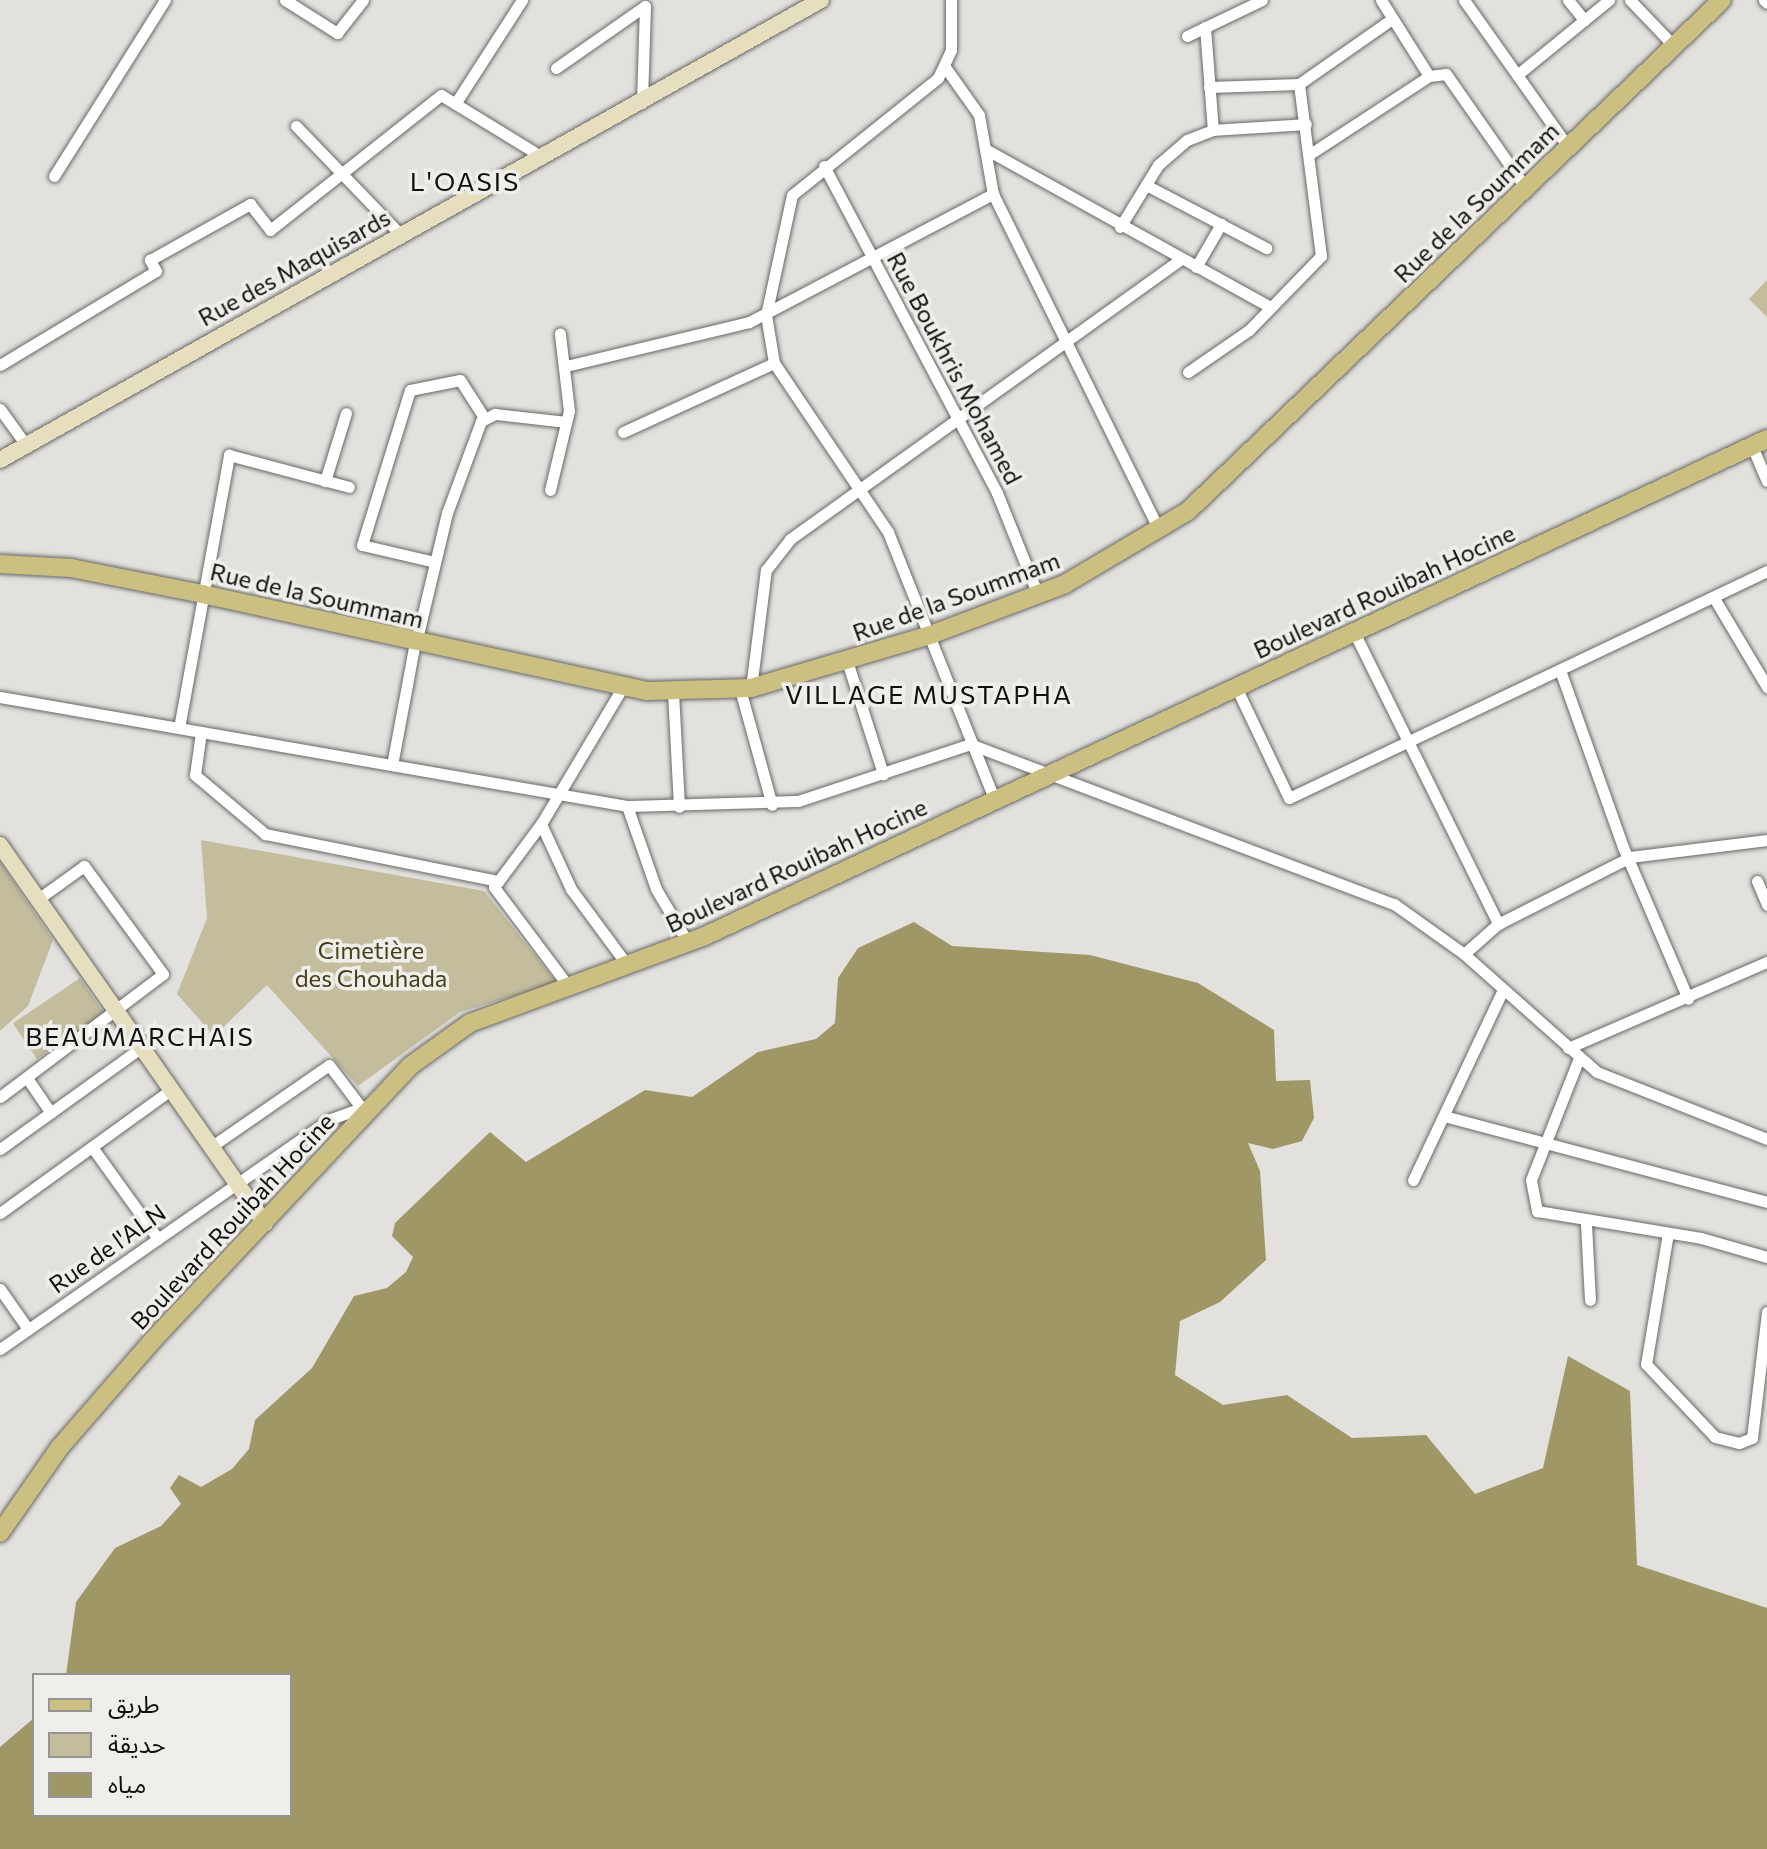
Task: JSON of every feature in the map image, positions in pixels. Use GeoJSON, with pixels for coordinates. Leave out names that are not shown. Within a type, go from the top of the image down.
{"type":"FeatureCollection","features":[{"type":"Feature","properties":{"kind":"main road","name":"Rue des Maquisards"},"geometry":{"type":"LineString","coordinates":[[0,460],[821,0]]}},
{"type":"Feature","properties":{"kind":"main road","name":"Rue de la Soummam"},"geometry":{"type":"LineString","coordinates":[[0,564],[71,568],[202,594],[622,688],[673,692],[746,689],[933,634],[1038,595],[1159,530],[1227,478],[1722,0]]}},
{"type":"Feature","properties":{"kind":"main road","name":"Boulevard Rouibah Hocine"},"geometry":{"type":"LineString","coordinates":[[0,1533],[99,1401],[265,1223],[368,1104],[410,1066],[470,1023],[688,943],[1760,443]]}},
{"type":"Feature","properties":{"kind":"main road"},"geometry":{"type":"LineString","coordinates":[[0,845],[265,1223]]}},
{"type":"Feature","properties":{"kind":"street"},"geometry":{"type":"LineString","coordinates":[[54,176],[165,0]]}},
{"type":"Feature","properties":{"kind":"street"},"geometry":{"type":"LineString","coordinates":[[285,0],[337,33],[363,0]]}},
{"type":"Feature","properties":{"kind":"street"},"geometry":{"type":"LineString","coordinates":[[455,104],[522,0]]}},
{"type":"Feature","properties":{"kind":"street"},"geometry":{"type":"LineString","coordinates":[[951,0],[945,67],[912,103],[824,166],[788,202],[766,315],[774,363],[859,484],[933,634],[970,744],[994,799]]}},
{"type":"Feature","properties":{"kind":"street"},"geometry":{"type":"LineString","coordinates":[[1187,36],[1262,0]]}},
{"type":"Feature","properties":{"kind":"street"},"geometry":{"type":"LineString","coordinates":[[1381,0],[1429,76]]}},
{"type":"Feature","properties":{"kind":"street"},"geometry":{"type":"LineString","coordinates":[[1464,0],[1568,147]]}},
{"type":"Feature","properties":{"kind":"street"},"geometry":{"type":"LineString","coordinates":[[1568,0],[1584,20]]}},
{"type":"Feature","properties":{"kind":"street"},"geometry":{"type":"LineString","coordinates":[[1517,75],[1609,0]]}},
{"type":"Feature","properties":{"kind":"street"},"geometry":{"type":"LineString","coordinates":[[1630,0],[1644,3],[1674,46]]}},
{"type":"Feature","properties":{"kind":"street"},"geometry":{"type":"LineString","coordinates":[[556,68],[645,6],[642,103]]}},
{"type":"Feature","properties":{"kind":"street"},"geometry":{"type":"LineString","coordinates":[[1209,87],[1299,84],[1392,19]]}},
{"type":"Feature","properties":{"kind":"street"},"geometry":{"type":"LineString","coordinates":[[1205,27],[1213,130]]}},
{"type":"Feature","properties":{"kind":"street"},"geometry":{"type":"LineString","coordinates":[[945,67],[979,115],[993,194],[1159,530]]}},
{"type":"Feature","properties":{"kind":"street"},"geometry":{"type":"LineString","coordinates":[[1310,154],[1429,76],[1446,74],[1525,187]]}},
{"type":"Feature","properties":{"kind":"street"},"geometry":{"type":"LineString","coordinates":[[1188,372],[1249,330],[1268,306],[1321,256],[1299,84]]}},
{"type":"Feature","properties":{"kind":"street"},"geometry":{"type":"LineString","coordinates":[[0,365],[156,271],[150,260],[250,204],[270,230],[341,170],[441,95],[542,157]]}},
{"type":"Feature","properties":{"kind":"street"},"geometry":{"type":"LineString","coordinates":[[1120,227],[1146,185],[1178,145],[1213,130],[1306,124]]}},
{"type":"Feature","properties":{"kind":"street"},"geometry":{"type":"LineString","coordinates":[[296,126],[401,235]]}},
{"type":"Feature","properties":{"kind":"street"},"geometry":{"type":"LineString","coordinates":[[987,150],[1120,227],[1268,306]]}},
{"type":"Feature","properties":{"kind":"street","name":"Rue Boukhris Mohamed"},"geometry":{"type":"LineString","coordinates":[[824,166],[956,415],[1038,595]]}},
{"type":"Feature","properties":{"kind":"street"},"geometry":{"type":"LineString","coordinates":[[1146,185],[1266,248]]}},
{"type":"Feature","properties":{"kind":"street"},"geometry":{"type":"LineString","coordinates":[[566,366],[766,315],[993,194]]}},
{"type":"Feature","properties":{"kind":"street"},"geometry":{"type":"LineString","coordinates":[[1196,267],[1221,224]]}},
{"type":"Feature","properties":{"kind":"street"},"geometry":{"type":"LineString","coordinates":[[772,805],[746,689],[766,570],[797,532],[859,484],[1181,259]]}},
{"type":"Feature","properties":{"kind":"street"},"geometry":{"type":"LineString","coordinates":[[550,490],[566,422],[566,366],[560,334]]}},
{"type":"Feature","properties":{"kind":"street"},"geometry":{"type":"LineString","coordinates":[[623,432],[774,363]]}},
{"type":"Feature","properties":{"kind":"street"},"geometry":{"type":"LineString","coordinates":[[435,562],[362,545],[410,390],[460,380],[485,419]]}},
{"type":"Feature","properties":{"kind":"street"},"geometry":{"type":"LineString","coordinates":[[0,409],[26,445]]}},
{"type":"Feature","properties":{"kind":"street"},"geometry":{"type":"LineString","coordinates":[[325,481],[346,413]]}},
{"type":"Feature","properties":{"kind":"street"},"geometry":{"type":"LineString","coordinates":[[485,419],[566,422]]}},
{"type":"Feature","properties":{"kind":"street"},"geometry":{"type":"LineString","coordinates":[[392,765],[435,562],[485,419]]}},
{"type":"Feature","properties":{"kind":"street"},"geometry":{"type":"LineString","coordinates":[[1760,443],[1767,481]]}},
{"type":"Feature","properties":{"kind":"street"},"geometry":{"type":"LineString","coordinates":[[179,728],[229,455],[349,487]]}},
{"type":"Feature","properties":{"kind":"street"},"geometry":{"type":"LineString","coordinates":[[1236,687],[1289,798],[1767,571]]}},
{"type":"Feature","properties":{"kind":"street"},"geometry":{"type":"LineString","coordinates":[[1714,598],[1767,687]]}},
{"type":"Feature","properties":{"kind":"street"},"geometry":{"type":"LineString","coordinates":[[1354,632],[1498,924]]}},
{"type":"Feature","properties":{"kind":"street"},"geometry":{"type":"LineString","coordinates":[[847,661],[883,774]]}},
{"type":"Feature","properties":{"kind":"street"},"geometry":{"type":"LineString","coordinates":[[1560,670],[1630,857],[1688,999]]}},
{"type":"Feature","properties":{"kind":"street"},"geometry":{"type":"LineString","coordinates":[[569,987],[497,898],[498,881],[541,824],[622,688]]}},
{"type":"Feature","properties":{"kind":"street"},"geometry":{"type":"LineString","coordinates":[[673,692],[679,807]]}},
{"type":"Feature","properties":{"kind":"street"},"geometry":{"type":"LineString","coordinates":[[0,697],[627,806],[772,805],[883,774],[970,744],[1008,754],[1042,776],[1394,904],[1464,954],[1597,1072],[1767,1139]]}},
{"type":"Feature","properties":{"kind":"street"},"geometry":{"type":"LineString","coordinates":[[201,732],[195,775],[265,834],[498,881]]}},
{"type":"Feature","properties":{"kind":"street"},"geometry":{"type":"LineString","coordinates":[[627,806],[656,889],[688,943]]}},
{"type":"Feature","properties":{"kind":"street"},"geometry":{"type":"LineString","coordinates":[[541,824],[571,889],[628,966]]}},
{"type":"Feature","properties":{"kind":"street"},"geometry":{"type":"LineString","coordinates":[[1464,954],[1498,924],[1630,857],[1767,840]]}},
{"type":"Feature","properties":{"kind":"street"},"geometry":{"type":"LineString","coordinates":[[0,1097],[117,1014],[163,974],[84,866],[38,899]]}},
{"type":"Feature","properties":{"kind":"street"},"geometry":{"type":"LineString","coordinates":[[1757,881],[1767,905]]}},
{"type":"Feature","properties":{"kind":"street"},"geometry":{"type":"LineString","coordinates":[[1568,1048],[1688,999],[1767,962]]}},
{"type":"Feature","properties":{"kind":"street"},"geometry":{"type":"LineString","coordinates":[[1413,1180],[1503,990]]}},
{"type":"Feature","properties":{"kind":"street"},"geometry":{"type":"LineString","coordinates":[[0,1149],[142,1047]]}},
{"type":"Feature","properties":{"kind":"street"},"geometry":{"type":"LineString","coordinates":[[1579,1058],[1529,1186],[1532,1204],[1542,1214],[1586,1224],[1668,1233],[1767,1257]]}},
{"type":"Feature","properties":{"kind":"street"},"geometry":{"type":"LineString","coordinates":[[212,1146],[329,1065],[368,1104]]}},
{"type":"Feature","properties":{"kind":"street"},"geometry":{"type":"LineString","coordinates":[[27,1078],[51,1113]]}},
{"type":"Feature","properties":{"kind":"street"},"geometry":{"type":"LineString","coordinates":[[0,1213],[172,1089]]}},
{"type":"Feature","properties":{"kind":"street","name":"Rue de l'ALN"},"geometry":{"type":"LineString","coordinates":[[0,1349],[238,1183],[368,1104]]}},
{"type":"Feature","properties":{"kind":"street"},"geometry":{"type":"LineString","coordinates":[[1444,1116],[1767,1202]]}},
{"type":"Feature","properties":{"kind":"street"},"geometry":{"type":"LineString","coordinates":[[92,1147],[158,1239]]}},
{"type":"Feature","properties":{"kind":"street"},"geometry":{"type":"LineString","coordinates":[[1586,1224],[1590,1300]]}},
{"type":"Feature","properties":{"kind":"street"},"geometry":{"type":"LineString","coordinates":[[1668,1233],[1646,1364],[1715,1437],[1739,1443],[1752,1438],[1767,1312]]}},
{"type":"Feature","properties":{"kind":"street"},"geometry":{"type":"LineString","coordinates":[[0,1289],[28,1329]]}},
{"type":"Feature","properties":{"kind":"green space"},"geometry":{"type":"Polygon","coordinates":[[[1767,280],[1767,317],[1749,299],[1767,280]]]}},
{"type":"Feature","properties":{"kind":"green space","name":"Cimetière des Chouhada"},"geometry":{"type":"Polygon","coordinates":[[[201,840],[484,891],[557,983],[460,1012],[358,1086],[267,985],[214,1036],[177,994],[207,918],[201,840]]]}},
{"type":"Feature","properties":{"kind":"green space"},"geometry":{"type":"Polygon","coordinates":[[[0,862],[53,940],[28,1006],[0,1031],[0,862]]]}},
{"type":"Feature","properties":{"kind":"green space"},"geometry":{"type":"Polygon","coordinates":[[[80,978],[104,1014],[37,1059],[13,1023],[80,978]]]}},
{"type":"Feature","properties":{"kind":"water"},"geometry":{"type":"Polygon","coordinates":[[[914,922],[952,946],[1090,955],[1198,983],[1274,1030],[1276,1081],[1310,1080],[1314,1118],[1302,1141],[1273,1149],[1248,1143],[1260,1171],[1266,1260],[1220,1302],[1180,1321],[1175,1375],[1223,1405],[1287,1395],[1352,1438],[1426,1435],[1475,1494],[1543,1468],[1568,1356],[1630,1391],[1637,1565],[1767,1608],[1767,1849],[0,1849],[0,1747],[32,1720],[32,1817],[292,1817],[292,1673],[66,1673],[76,1602],[115,1548],[161,1526],[181,1504],[170,1488],[179,1475],[201,1487],[232,1469],[249,1449],[255,1420],[312,1368],[354,1296],[387,1288],[406,1272],[413,1257],[392,1236],[395,1223],[490,1132],[526,1162],[645,1090],[692,1097],[758,1052],[816,1039],[835,1023],[838,978],[858,948],[914,922]]]}},
{"type":"Feature","properties":{"kind":"district","name":"L'OASIS"},"geometry":{"type":"Point","coordinates":[465,181]}},
{"type":"Feature","properties":{"kind":"district","name":"VILLAGE MUSTAPHA"},"geometry":{"type":"Point","coordinates":[929,694]}},
{"type":"Feature","properties":{"kind":"district","name":"BEAUMARCHAIS"},"geometry":{"type":"Point","coordinates":[140,1036]}}]}
